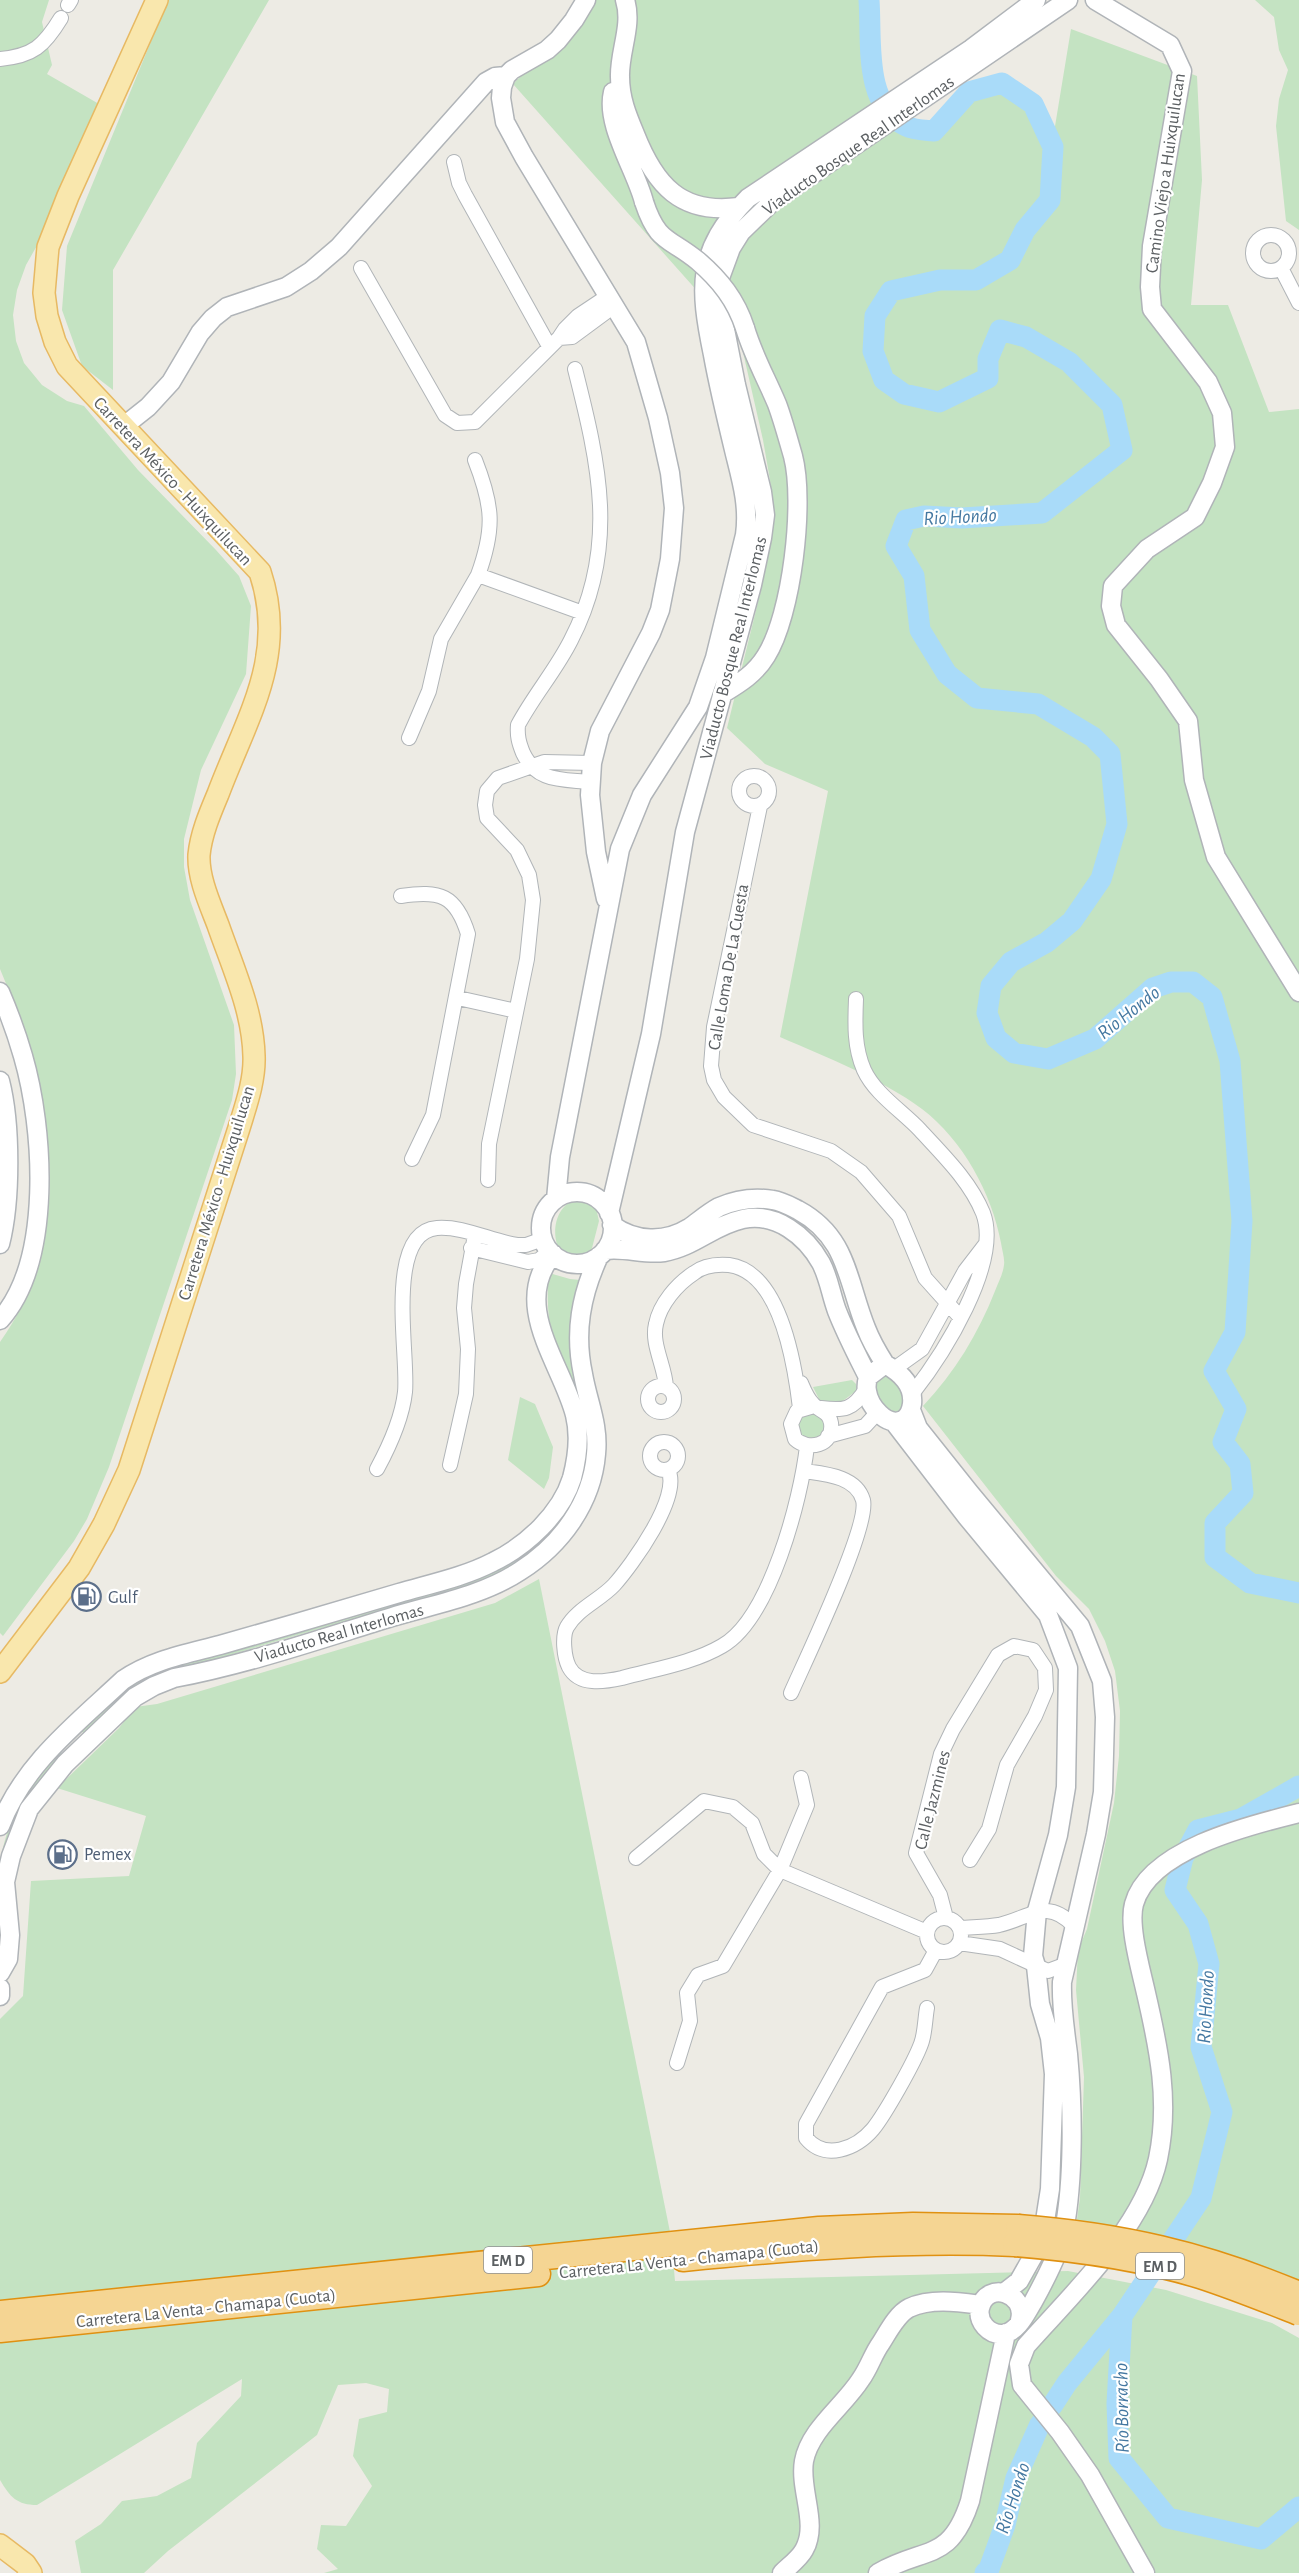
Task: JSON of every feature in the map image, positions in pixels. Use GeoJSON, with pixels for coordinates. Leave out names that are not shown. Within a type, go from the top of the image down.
{"type":"FeatureCollection","features":[{"type":"Feature","properties":{"kind":"highway","name":"Carretera La Venta - Chamapa (Cuota)"},"geometry":{"type":"LineString","coordinates":[[0,2313],[819,2229],[914,2225],[1016,2236],[1050,2247],[1127,2259],[1198,2276],[1299,2313]]}},
{"type":"Feature","properties":{"kind":"highway","name":"Carretera La Venta - Chamapa (Cuota)"},"geometry":{"type":"LineString","coordinates":[[0,2330],[818,2247],[1016,2236],[1098,2235],[1150,2244],[1227,2265],[1299,2294]]}},
{"type":"Feature","properties":{"kind":"main road","name":"Carretera México - Huixquilucan"},"geometry":{"type":"LineString","coordinates":[[0,1672],[79,1568],[104,1524],[129,1470],[239,1128],[250,1090],[254,1058],[248,1011],[205,891],[199,855],[207,820],[261,685],[271,638],[266,592],[260,572],[67,366],[55,342],[47,316],[44,293],[48,247],[68,196],[157,0]]}},
{"type":"Feature","properties":{"kind":"main road"},"geometry":{"type":"LineString","coordinates":[[124,426],[148,407],[171,382],[200,333],[213,318],[227,307],[286,287],[311,271],[364,220],[486,82],[495,77],[506,76],[558,40],[586,0]]}},
{"type":"Feature","properties":{"kind":"main road"},"geometry":{"type":"LineString","coordinates":[[625,0],[628,15],[620,74],[621,98],[642,154],[660,183],[680,199],[700,207],[719,210],[740,207]]}},
{"type":"Feature","properties":{"kind":"main road","name":"Viaducto Bosque Real Interlomas"},"geometry":{"type":"LineString","coordinates":[[611,1219],[651,1034],[685,832],[752,585],[765,515],[762,492],[736,385],[721,309],[720,278],[731,248],[768,194],[1036,0]]}},
{"type":"Feature","properties":{"kind":"main road","name":"Viaducto Bosque Real Interlomas"},"geometry":{"type":"LineString","coordinates":[[556,1199],[560,1157],[620,849],[642,795],[698,707],[715,658],[745,535],[748,514],[745,494],[704,310],[703,282],[707,261],[717,238],[740,207],[768,194],[1068,0]]}},
{"type":"Feature","properties":{"kind":"main road","name":"Camino Viejo a Huixquilucan"},"geometry":{"type":"LineString","coordinates":[[1095,0],[1170,45],[1182,71],[1152,246],[1150,287],[1152,309],[1208,382],[1222,413],[1225,447],[1212,483],[1195,517],[1147,549],[1113,586],[1111,606],[1116,625],[1159,679],[1188,721],[1194,780],[1216,857],[1299,992]]}},
{"type":"Feature","properties":{"kind":"main road"},"geometry":{"type":"LineString","coordinates":[[624,49],[612,97],[615,125],[639,182],[649,217],[659,234],[696,260],[730,295],[739,308],[762,375],[777,404],[793,459],[797,482],[797,532],[792,570],[777,632],[767,655],[750,676],[722,694]]}},
{"type":"Feature","properties":{"kind":"main road"},"geometry":{"type":"LineString","coordinates":[[506,76],[501,98],[505,122],[636,342],[661,429],[670,472],[674,508],[670,559],[660,610],[651,633],[600,731],[589,782],[596,852],[607,907]]}},
{"type":"Feature","properties":{"kind":"main road"},"geometry":{"type":"LineString","coordinates":[[0,992],[24,1057],[38,1150],[38,1224],[24,1281],[9,1309],[0,1320]]}},
{"type":"Feature","properties":{"kind":"main road"},"geometry":{"type":"LineString","coordinates":[[0,1081],[7,1140],[6,1191],[0,1244]]}},
{"type":"Feature","properties":{"kind":"main road"},"geometry":{"type":"LineString","coordinates":[[571,1192],[586,1193],[600,1200],[611,1219],[629,1235],[640,1238],[669,1236],[687,1229],[719,1208],[737,1201],[756,1198],[775,1200],[802,1212],[825,1230],[839,1250],[867,1330],[889,1367],[908,1383],[918,1428],[1080,1626],[1102,1681],[1106,1751],[1103,1792],[1096,1834],[1064,1965],[1062,2002],[1068,2054],[1070,2134],[1064,2233],[1042,2286],[1015,2328],[1006,2333],[996,2333],[986,2329],[981,2320],[981,2305],[991,2294],[1005,2292],[1019,2281],[1042,2240],[1050,2189],[1054,2074],[1050,2038],[1040,2004],[1033,1956],[1037,1911],[1058,1835],[1066,1787],[1068,1668],[1048,1615],[886,1417],[871,1402],[867,1383],[836,1309],[822,1264],[805,1241],[781,1223],[762,1217],[746,1218],[715,1229],[697,1242],[663,1252],[620,1248],[602,1253],[579,1264],[565,1262],[548,1248],[543,1218],[549,1206],[556,1199],[571,1192]]}},
{"type":"Feature","properties":{"kind":"main road"},"geometry":{"type":"LineString","coordinates":[[602,1253],[610,1240],[611,1219]]}},
{"type":"Feature","properties":{"kind":"main road","name":"Viaducto Real Interlomas"},"geometry":{"type":"LineString","coordinates":[[0,1826],[15,1791],[40,1761],[111,1691],[134,1672],[169,1658],[306,1621],[478,1569],[509,1553],[540,1528],[553,1512],[570,1483],[577,1448],[575,1416],[543,1338],[539,1319],[539,1276],[548,1248]]}},
{"type":"Feature","properties":{"kind":"main road","name":"Viaducto Real Interlomas"},"geometry":{"type":"LineString","coordinates":[[0,1973],[8,1959],[10,1935],[4,1882],[11,1856],[29,1809],[65,1764],[135,1697],[174,1678],[311,1642],[485,1589],[520,1571],[554,1543],[579,1509],[594,1473],[596,1452],[594,1415],[583,1377],[577,1341],[580,1309],[602,1253]]}},
{"type":"Feature","properties":{"kind":"main road"},"geometry":{"type":"LineString","coordinates":[[867,1383],[889,1367]]}},
{"type":"Feature","properties":{"kind":"main road"},"geometry":{"type":"LineString","coordinates":[[886,1417],[906,1418],[912,1402]]}},
{"type":"Feature","properties":{"kind":"main road"},"geometry":{"type":"LineString","coordinates":[[1145,2573],[1090,2475],[1022,2385],[1019,2364],[1026,2346],[1094,2271],[1138,2208],[1151,2182],[1158,2160],[1164,2100],[1161,2066],[1132,1917],[1134,1903],[1143,1886],[1155,1872],[1196,1846],[1299,1813]]}},
{"type":"Feature","properties":{"kind":"main road"},"geometry":{"type":"LineString","coordinates":[[0,1988],[0,1996]]}},
{"type":"Feature","properties":{"kind":"main road"},"geometry":{"type":"LineString","coordinates":[[1005,2292],[1020,2304],[1020,2320]]}},
{"type":"Feature","properties":{"kind":"main road"},"geometry":{"type":"LineString","coordinates":[[782,2573],[803,2553],[810,2536],[802,2479],[804,2459],[813,2438],[861,2379],[892,2326],[906,2309],[924,2302],[956,2301],[981,2305]]}},
{"type":"Feature","properties":{"kind":"main road"},"geometry":{"type":"LineString","coordinates":[[878,2573],[945,2546],[962,2524],[970,2501],[1006,2333]]}},
{"type":"Feature","properties":{"kind":"main road"},"geometry":{"type":"LineString","coordinates":[[0,2545],[25,2564],[31,2573]]}},
{"type":"Feature","properties":{"kind":"street"},"geometry":{"type":"LineString","coordinates":[[0,59],[18,57],[32,52],[49,38],[61,18]]}},
{"type":"Feature","properties":{"kind":"street"},"geometry":{"type":"LineString","coordinates":[[454,162],[459,183],[465,195],[554,342]]}},
{"type":"Feature","properties":{"kind":"street"},"geometry":{"type":"LineString","coordinates":[[361,268],[446,415],[457,423],[475,422],[578,316],[611,301]]}},
{"type":"Feature","properties":{"kind":"street"},"geometry":{"type":"LineString","coordinates":[[1281,268],[1299,303]]}},
{"type":"Feature","properties":{"kind":"street"},"geometry":{"type":"LineString","coordinates":[[575,369],[595,448],[600,486],[599,543],[583,613],[560,659],[518,725],[520,744],[530,767],[543,776],[589,782]]}},
{"type":"Feature","properties":{"kind":"street"},"geometry":{"type":"LineString","coordinates":[[409,738],[429,691],[441,639],[478,575],[487,550],[491,525],[488,493],[475,460]]}},
{"type":"Feature","properties":{"kind":"street"},"geometry":{"type":"LineString","coordinates":[[478,575],[583,613]]}},
{"type":"Feature","properties":{"kind":"street"},"geometry":{"type":"LineString","coordinates":[[488,1180],[489,1144],[531,933],[532,900],[530,875],[517,850],[486,818],[487,791],[498,778],[552,761],[592,763]]}},
{"type":"Feature","properties":{"kind":"street","name":"Calle Loma De La Cuesta"},"geometry":{"type":"LineString","coordinates":[[760,806],[714,1027],[711,1066],[714,1080],[724,1097],[753,1125],[831,1151],[861,1172],[899,1216],[925,1278],[960,1317]]}},
{"type":"Feature","properties":{"kind":"street"},"geometry":{"type":"LineString","coordinates":[[401,896],[425,892],[445,896],[463,918],[468,934],[458,998],[433,1115],[412,1159]]}},
{"type":"Feature","properties":{"kind":"street"},"geometry":{"type":"LineString","coordinates":[[458,998],[516,1011]]}},
{"type":"Feature","properties":{"kind":"street"},"geometry":{"type":"LineString","coordinates":[[856,999],[855,1041],[865,1072],[883,1095],[911,1120],[962,1177],[984,1215],[986,1243],[979,1280],[937,1363],[912,1402]]}},
{"type":"Feature","properties":{"kind":"street"},"geometry":{"type":"LineString","coordinates":[[377,1468],[393,1436],[405,1392],[402,1310],[409,1251],[424,1232],[436,1228],[473,1242],[548,1248]]}},
{"type":"Feature","properties":{"kind":"street"},"geometry":{"type":"LineString","coordinates":[[450,1465],[466,1394],[468,1360],[464,1308],[473,1242]]}},
{"type":"Feature","properties":{"kind":"street"},"geometry":{"type":"LineString","coordinates":[[889,1367],[922,1349],[965,1271],[986,1243]]}},
{"type":"Feature","properties":{"kind":"street"},"geometry":{"type":"LineString","coordinates":[[666,1387],[665,1372],[655,1339],[661,1309],[689,1276],[699,1269],[712,1265],[744,1269],[763,1286],[782,1325],[795,1372],[812,1408],[830,1418],[831,1430],[819,1444],[807,1446],[795,1438],[791,1432],[792,1417],[812,1408],[848,1408],[858,1402],[867,1383]]}},
{"type":"Feature","properties":{"kind":"street"},"geometry":{"type":"LineString","coordinates":[[828,1436],[865,1426],[886,1417]]}},
{"type":"Feature","properties":{"kind":"street"},"geometry":{"type":"LineString","coordinates":[[668,1470],[672,1476],[669,1494],[646,1542],[614,1585],[596,1602],[576,1615],[565,1629],[564,1649],[569,1667],[579,1678],[597,1682],[619,1679],[702,1656],[724,1646],[746,1625],[766,1592],[778,1562],[804,1471],[807,1446]]}},
{"type":"Feature","properties":{"kind":"street"},"geometry":{"type":"LineString","coordinates":[[791,1693],[854,1548],[863,1500],[850,1482],[832,1475],[804,1471]]}},
{"type":"Feature","properties":{"kind":"street","name":"Calle Jazmines"},"geometry":{"type":"LineString","coordinates":[[946,1918],[940,1895],[916,1853],[941,1754],[952,1729],[998,1655],[1014,1646],[1033,1650],[1046,1668],[1046,1690],[1035,1716],[1007,1765],[989,1829],[969,1860]]}},
{"type":"Feature","properties":{"kind":"street"},"geometry":{"type":"LineString","coordinates":[[677,2063],[690,2021],[687,1993],[698,1975],[723,1966],[780,1870],[807,1805],[801,1778]]}},
{"type":"Feature","properties":{"kind":"street"},"geometry":{"type":"LineString","coordinates":[[636,1858],[704,1801],[733,1807],[752,1823],[764,1854],[780,1870],[927,1932]]}},
{"type":"Feature","properties":{"kind":"street"},"geometry":{"type":"LineString","coordinates":[[960,1928],[999,1925],[1037,1911],[1054,1911],[1074,1926]]}},
{"type":"Feature","properties":{"kind":"street"},"geometry":{"type":"LineString","coordinates":[[946,1918],[955,1921],[960,1928],[959,1943],[953,1949],[945,1952],[936,1950],[929,1943],[927,1932],[931,1924],[938,1919],[946,1918]]}},
{"type":"Feature","properties":{"kind":"street"},"geometry":{"type":"LineString","coordinates":[[959,1943],[1000,1949],[1048,1971],[1064,1965]]}},
{"type":"Feature","properties":{"kind":"street"},"geometry":{"type":"LineString","coordinates":[[927,2008],[922,2043],[873,2129],[852,2146],[831,2151],[814,2148],[806,2138],[806,2124],[882,1987],[925,1970],[936,1950]]}},
{"type":"Feature","properties":{"kind":"green space"},"geometry":{"type":"Polygon","coordinates":[[[0,0],[49,0],[42,22],[52,65],[47,74],[99,104],[39,242],[26,265],[17,290],[13,315],[16,341],[24,363],[42,385],[67,401],[84,406],[138,470],[239,576],[251,606],[246,674],[201,770],[184,839],[184,867],[190,900],[234,1025],[236,1074],[232,1100],[109,1467],[87,1519],[74,1541],[3,1636],[0,1633],[0,1342],[25,1298],[41,1253],[49,1206],[49,1158],[43,1110],[32,1062],[18,1015],[0,969],[0,0]]]}},
{"type":"Feature","properties":{"kind":"green space"},"geometry":{"type":"Polygon","coordinates":[[[168,0],[269,0],[113,270],[113,390],[82,366],[62,310],[67,246],[168,0]]]}},
{"type":"Feature","properties":{"kind":"green space"},"geometry":{"type":"Polygon","coordinates":[[[595,0],[863,0],[868,87],[878,111],[904,132],[936,138],[973,98],[1001,90],[1028,109],[1047,148],[1046,181],[1071,29],[1197,76],[1202,180],[1191,305],[1228,305],[1269,412],[1299,409],[1299,2291],[1076,2226],[1080,2198],[1084,2077],[1076,1990],[1078,1950],[1087,1929],[1114,1803],[1119,1756],[1120,1711],[1115,1671],[1105,1641],[1089,1609],[1056,1576],[923,1406],[945,1380],[973,1337],[1003,1268],[1004,1257],[997,1224],[974,1169],[963,1152],[937,1122],[906,1098],[853,1069],[780,1037],[828,791],[765,764],[727,728],[762,586],[773,516],[763,440],[740,339],[513,84],[595,0]]]}},
{"type":"Feature","properties":{"kind":"green space"},"geometry":{"type":"Polygon","coordinates":[[[1255,0],[1299,0],[1299,230],[1286,221],[1276,126],[1279,99],[1288,70],[1279,50],[1274,17],[1255,0]]]}},
{"type":"Feature","properties":{"kind":"green space"},"geometry":{"type":"Polygon","coordinates":[[[578,1199],[585,1200],[596,1208],[599,1221],[591,1252],[578,1259],[568,1258],[560,1251],[555,1228],[559,1215],[566,1205],[578,1199]]]}},
{"type":"Feature","properties":{"kind":"green space"},"geometry":{"type":"Polygon","coordinates":[[[549,1273],[580,1280],[570,1339],[590,1433],[583,1489],[551,1536],[519,1563],[486,1580],[195,1665],[87,1734],[82,1732],[81,1729],[140,1678],[174,1665],[484,1575],[516,1558],[535,1544],[551,1528],[574,1495],[582,1478],[586,1460],[583,1437],[563,1377],[550,1327],[549,1273]]]}},
{"type":"Feature","properties":{"kind":"green space"},"geometry":{"type":"Polygon","coordinates":[[[877,1375],[888,1377],[900,1387],[907,1403],[901,1412],[890,1411],[874,1392],[877,1375]]]}},
{"type":"Feature","properties":{"kind":"green space"},"geometry":{"type":"Polygon","coordinates":[[[852,1380],[856,1384],[856,1391],[840,1403],[820,1401],[813,1387],[852,1380]]]}},
{"type":"Feature","properties":{"kind":"green space"},"geometry":{"type":"Polygon","coordinates":[[[520,1397],[535,1404],[553,1447],[549,1478],[544,1489],[508,1460],[520,1397]]]}},
{"type":"Feature","properties":{"kind":"green space"},"geometry":{"type":"Polygon","coordinates":[[[818,1413],[826,1424],[824,1434],[813,1441],[800,1437],[796,1423],[801,1414],[818,1413]]]}},
{"type":"Feature","properties":{"kind":"green space"},"geometry":{"type":"Polygon","coordinates":[[[539,1579],[671,2237],[675,2281],[1068,2271],[1166,2290],[1272,2323],[1299,2338],[1299,2573],[324,2573],[338,2569],[317,2549],[321,2525],[346,2526],[372,2486],[353,2456],[359,2419],[387,2412],[389,2389],[366,2383],[338,2385],[317,2435],[168,2551],[144,2573],[81,2573],[75,2541],[101,2524],[122,2501],[157,2496],[191,2478],[197,2443],[241,2396],[242,2379],[37,2505],[19,2502],[7,2491],[0,2480],[0,2019],[23,1996],[31,1881],[129,1876],[146,1816],[57,1788],[119,1728],[135,1707],[157,1704],[495,1603],[539,1579]]]}},
{"type":"Feature","properties":{"kind":"green space"},"geometry":{"type":"Polygon","coordinates":[[[61,1753],[62,1757],[0,1876],[5,1841],[17,1810],[36,1781],[61,1753]]]}},
{"type":"Feature","properties":{"kind":"waterway","name":"Rio Hondo"},"geometry":{"type":"LineString","coordinates":[[869,0],[871,53],[876,88],[882,103],[892,116],[906,126],[934,131],[969,92],[1002,83],[1033,104],[1053,147],[1050,200],[1025,230],[1010,260],[976,280],[940,280],[891,291],[875,316],[873,351],[884,380],[904,394],[939,402],[988,378],[988,359],[1000,330],[1026,337],[1069,362],[1112,405],[1122,450],[1042,513],[962,518],[924,516],[906,520],[896,546],[914,576],[920,630],[947,674],[977,698],[1038,704],[1093,737],[1110,754],[1117,824],[1101,879],[1072,921],[1047,942],[1011,962],[991,986],[987,1013],[996,1038],[1014,1053],[1048,1059],[1095,1039],[1153,988],[1171,982],[1193,982],[1212,997],[1230,1061],[1242,1221],[1235,1332],[1214,1371],[1236,1409],[1223,1442],[1240,1464],[1243,1493],[1215,1523],[1215,1557],[1250,1583],[1299,1593]]}},
{"type":"Feature","properties":{"kind":"waterway","name":"Rio Hondo"},"geometry":{"type":"LineString","coordinates":[[1052,2406],[1067,2383],[1122,2316],[1201,2198],[1222,2112],[1201,2047],[1209,1964],[1198,1924],[1175,1890],[1183,1858],[1198,1830],[1241,1819],[1299,1786]]}},
{"type":"Feature","properties":{"kind":"waterway","name":"Río Borracho"},"geometry":{"type":"LineString","coordinates":[[1122,2316],[1117,2403],[1119,2458],[1168,2518],[1261,2539],[1299,2507]]}},
{"type":"Feature","properties":{"kind":"waterway","name":"Río Hondo"},"geometry":{"type":"LineString","coordinates":[[985,2573],[989,2569],[1005,2525],[1016,2478],[1040,2424]]}},
{"type":"Feature","properties":{"kind":"place","name":"Gulf"},"geometry":{"type":"Point","coordinates":[87,1597]}},
{"type":"Feature","properties":{"kind":"place","name":"Pemex"},"geometry":{"type":"Point","coordinates":[63,1854]}}]}
